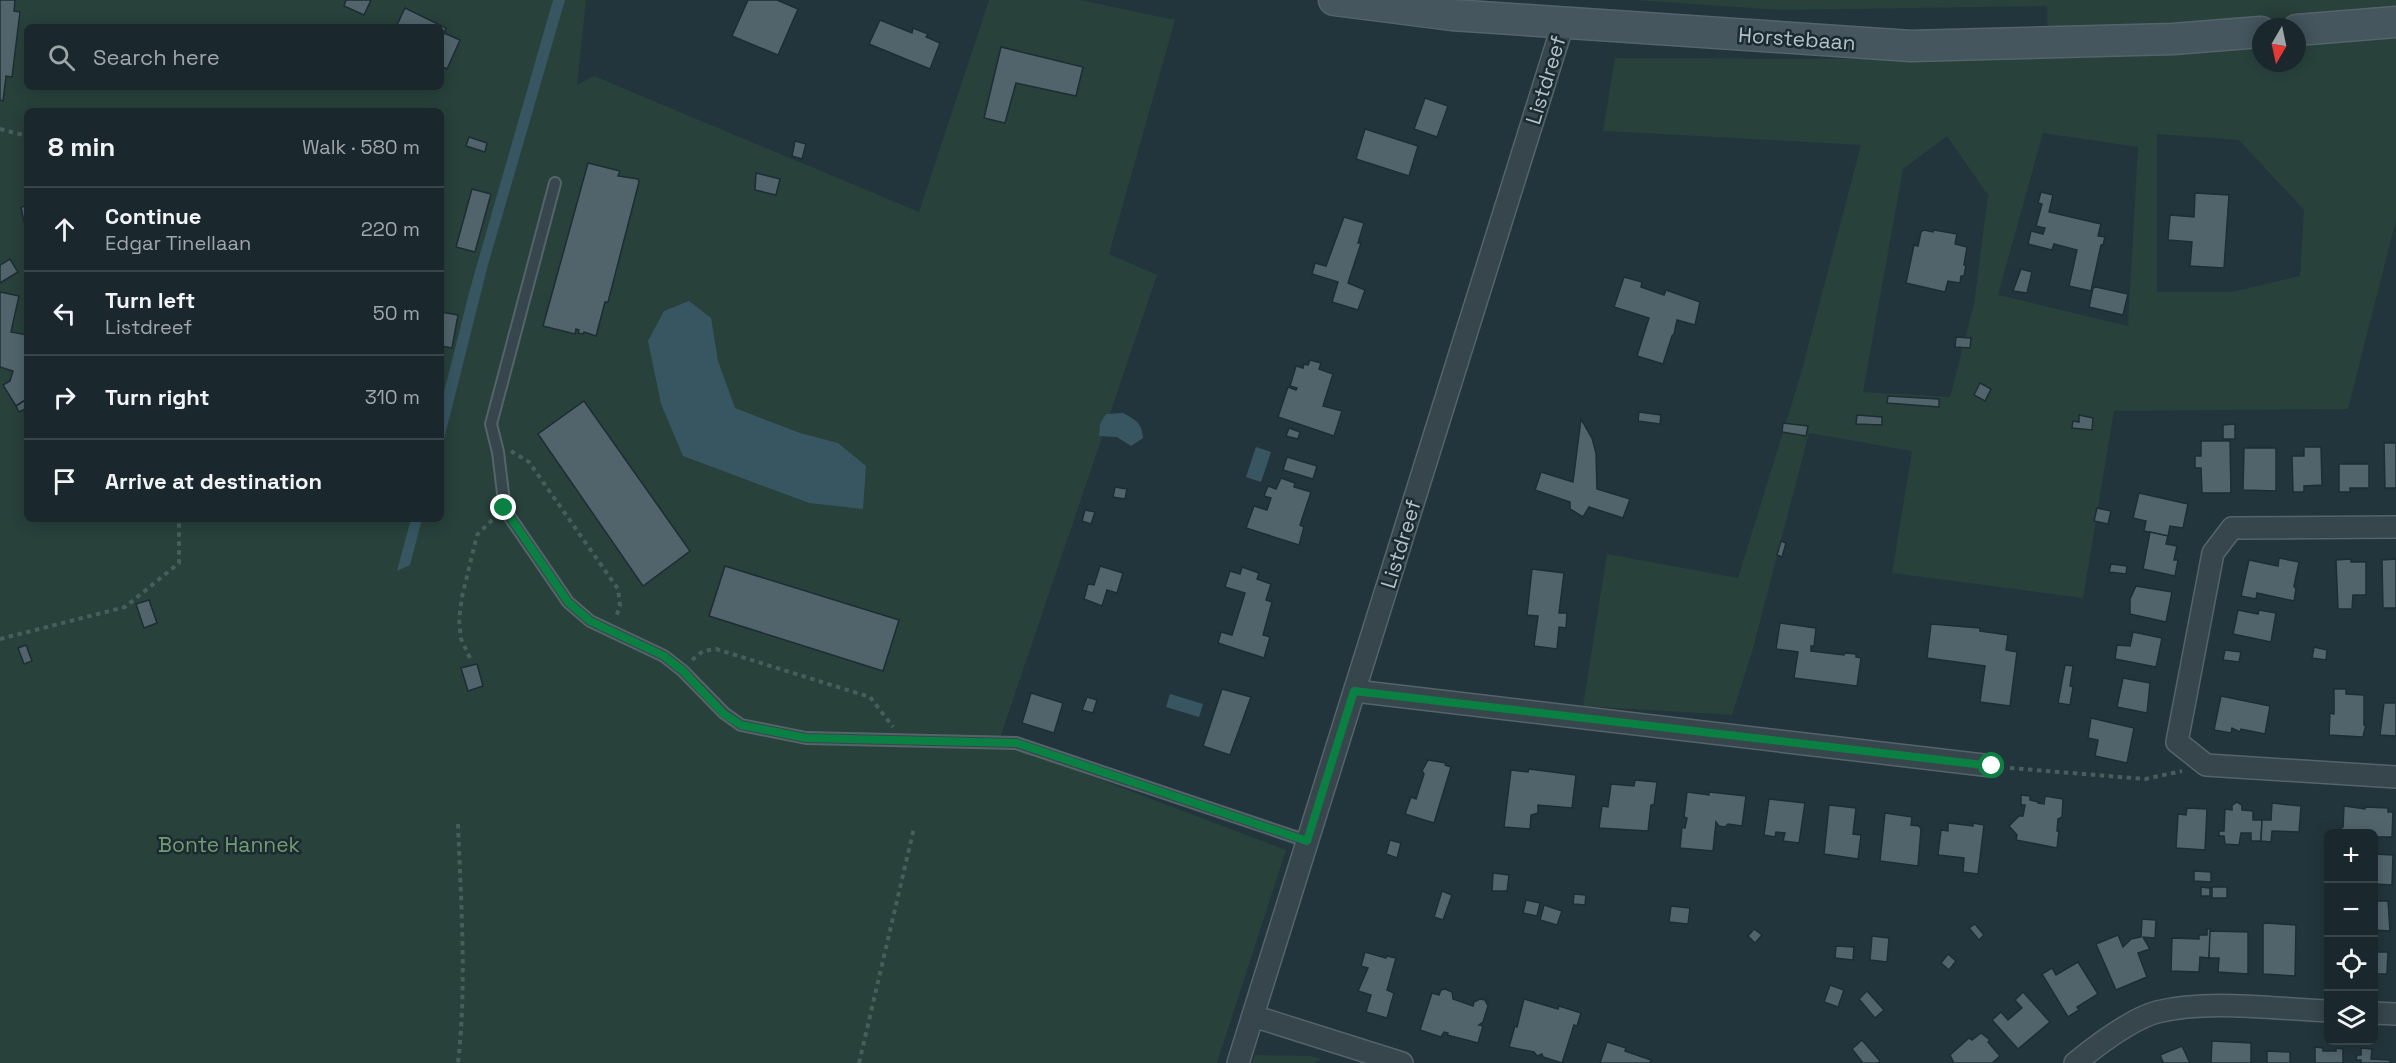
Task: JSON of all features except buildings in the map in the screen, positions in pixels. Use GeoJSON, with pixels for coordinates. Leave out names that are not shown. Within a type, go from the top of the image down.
{"type":"FeatureCollection","features":[{"type":"Feature","properties":{"kind":"street","name":"Horstebaan"},"geometry":{"type":"LineString","coordinates":[[1334,0],[1452,15],[1563,24],[1911,46],[2173,39],[2252,33]]}},
{"type":"Feature","properties":{"kind":"street"},"geometry":{"type":"LineString","coordinates":[[2306,29],[2396,22]]}},
{"type":"Feature","properties":{"kind":"street","name":"Listdreef"},"geometry":{"type":"LineString","coordinates":[[1238,1063],[1563,24]]}},
{"type":"Feature","properties":{"kind":"street"},"geometry":{"type":"LineString","coordinates":[[2396,527],[2232,528],[2213,553],[2177,742],[2206,765],[2396,777]]}},
{"type":"Feature","properties":{"kind":"street"},"geometry":{"type":"LineString","coordinates":[[1354,691],[1992,766]]}},
{"type":"Feature","properties":{"kind":"street"},"geometry":{"type":"LineString","coordinates":[[2075,1063],[2116,1032],[2155,1012],[2193,1006],[2324,1011]]}},
{"type":"Feature","properties":{"kind":"street"},"geometry":{"type":"LineString","coordinates":[[2378,1013],[2396,1014]]}},
{"type":"Feature","properties":{"kind":"street"},"geometry":{"type":"LineString","coordinates":[[1253,1016],[1401,1063]]}},
{"type":"Feature","properties":{"kind":"lane"},"geometry":{"type":"LineString","coordinates":[[555,183],[490,424],[498,452],[505,510],[568,602],[590,621],[659,654],[680,668],[724,714],[741,725],[806,738],[1017,743],[1307,841]]}},
{"type":"Feature","properties":{"kind":"path"},"geometry":{"type":"LineString","coordinates":[[0,129],[24,135]]}},
{"type":"Feature","properties":{"kind":"path"},"geometry":{"type":"LineString","coordinates":[[498,452],[512,451],[529,462],[618,589],[620,606],[609,632]]}},
{"type":"Feature","properties":{"kind":"path"},"geometry":{"type":"LineString","coordinates":[[470,658],[461,639],[459,619],[470,561],[477,536],[487,524],[505,510]]}},
{"type":"Feature","properties":{"kind":"path"},"geometry":{"type":"LineString","coordinates":[[0,639],[125,607],[179,562],[179,522]]}},
{"type":"Feature","properties":{"kind":"path"},"geometry":{"type":"LineString","coordinates":[[680,668],[703,651],[716,649],[870,697],[901,740]]}},
{"type":"Feature","properties":{"kind":"path"},"geometry":{"type":"LineString","coordinates":[[1992,766],[2145,779],[2206,765]]}},
{"type":"Feature","properties":{"kind":"path"},"geometry":{"type":"LineString","coordinates":[[458,824],[463,960],[462,1029],[458,1063]]}},
{"type":"Feature","properties":{"kind":"path"},"geometry":{"type":"LineString","coordinates":[[859,1063],[914,828]]}},
{"type":"Feature","properties":{"kind":"green space","name":"Bonte Hannek"},"geometry":{"type":"Polygon","coordinates":[[[0,0],[586,0],[577,85],[594,76],[919,212],[989,0],[1080,0],[1175,20],[1109,254],[1157,275],[999,741],[1286,850],[1217,1063],[0,1063],[0,0]]]}},
{"type":"Feature","properties":{"kind":"green space"},"geometry":{"type":"Polygon","coordinates":[[[1633,0],[2396,0],[2396,220],[2348,409],[2114,411],[2083,598],[1892,573],[1912,451],[1809,433],[1752,652],[1732,715],[1583,706],[1607,554],[1738,578],[1800,377],[1861,145],[1603,131],[1615,58],[2048,59],[2047,6],[1779,10],[1633,0]],[[2043,133],[1998,295],[2128,326],[2138,147],[2043,133]],[[2157,134],[2157,292],[2232,292],[2300,276],[2304,210],[2239,140],[2157,134]],[[1947,136],[1903,169],[1863,392],[1950,397],[1974,304],[1988,195],[1947,136]]]}},
{"type":"Feature","properties":{"kind":"green space"},"geometry":{"type":"Polygon","coordinates":[[[1255,1055],[1310,1056],[1321,1059],[1314,1063],[1252,1063],[1255,1055]]]}},
{"type":"Feature","properties":{"kind":"water"},"geometry":{"type":"Polygon","coordinates":[[[553,0],[565,0],[488,265],[444,439],[444,392],[470,289],[553,0]]]}},
{"type":"Feature","properties":{"kind":"water"},"geometry":{"type":"Polygon","coordinates":[[[689,301],[711,318],[718,361],[735,408],[800,433],[838,443],[866,466],[863,509],[809,503],[683,456],[661,404],[648,341],[664,311],[689,301]]]}},
{"type":"Feature","properties":{"kind":"water"},"geometry":{"type":"Polygon","coordinates":[[[1123,413],[1138,422],[1142,433],[1143,438],[1131,446],[1117,437],[1099,436],[1100,424],[1106,414],[1123,413]]]}},
{"type":"Feature","properties":{"kind":"water"},"geometry":{"type":"Polygon","coordinates":[[[1256,447],[1271,452],[1261,482],[1246,477],[1256,447]]]}},
{"type":"Feature","properties":{"kind":"water"},"geometry":{"type":"Polygon","coordinates":[[[410,522],[421,522],[410,565],[397,571],[410,522]]]}},
{"type":"Feature","properties":{"kind":"water"},"geometry":{"type":"Polygon","coordinates":[[[1170,694],[1203,704],[1199,717],[1166,707],[1170,694]]]}},
{"type":"Feature","properties":{"kind":"route"},"geometry":{"type":"LineString","coordinates":[[504,508],[576,611],[609,632],[664,656],[683,671],[724,714],[741,725],[806,738],[1017,743],[1307,841],[1354,691],[1992,766]]}}]}
